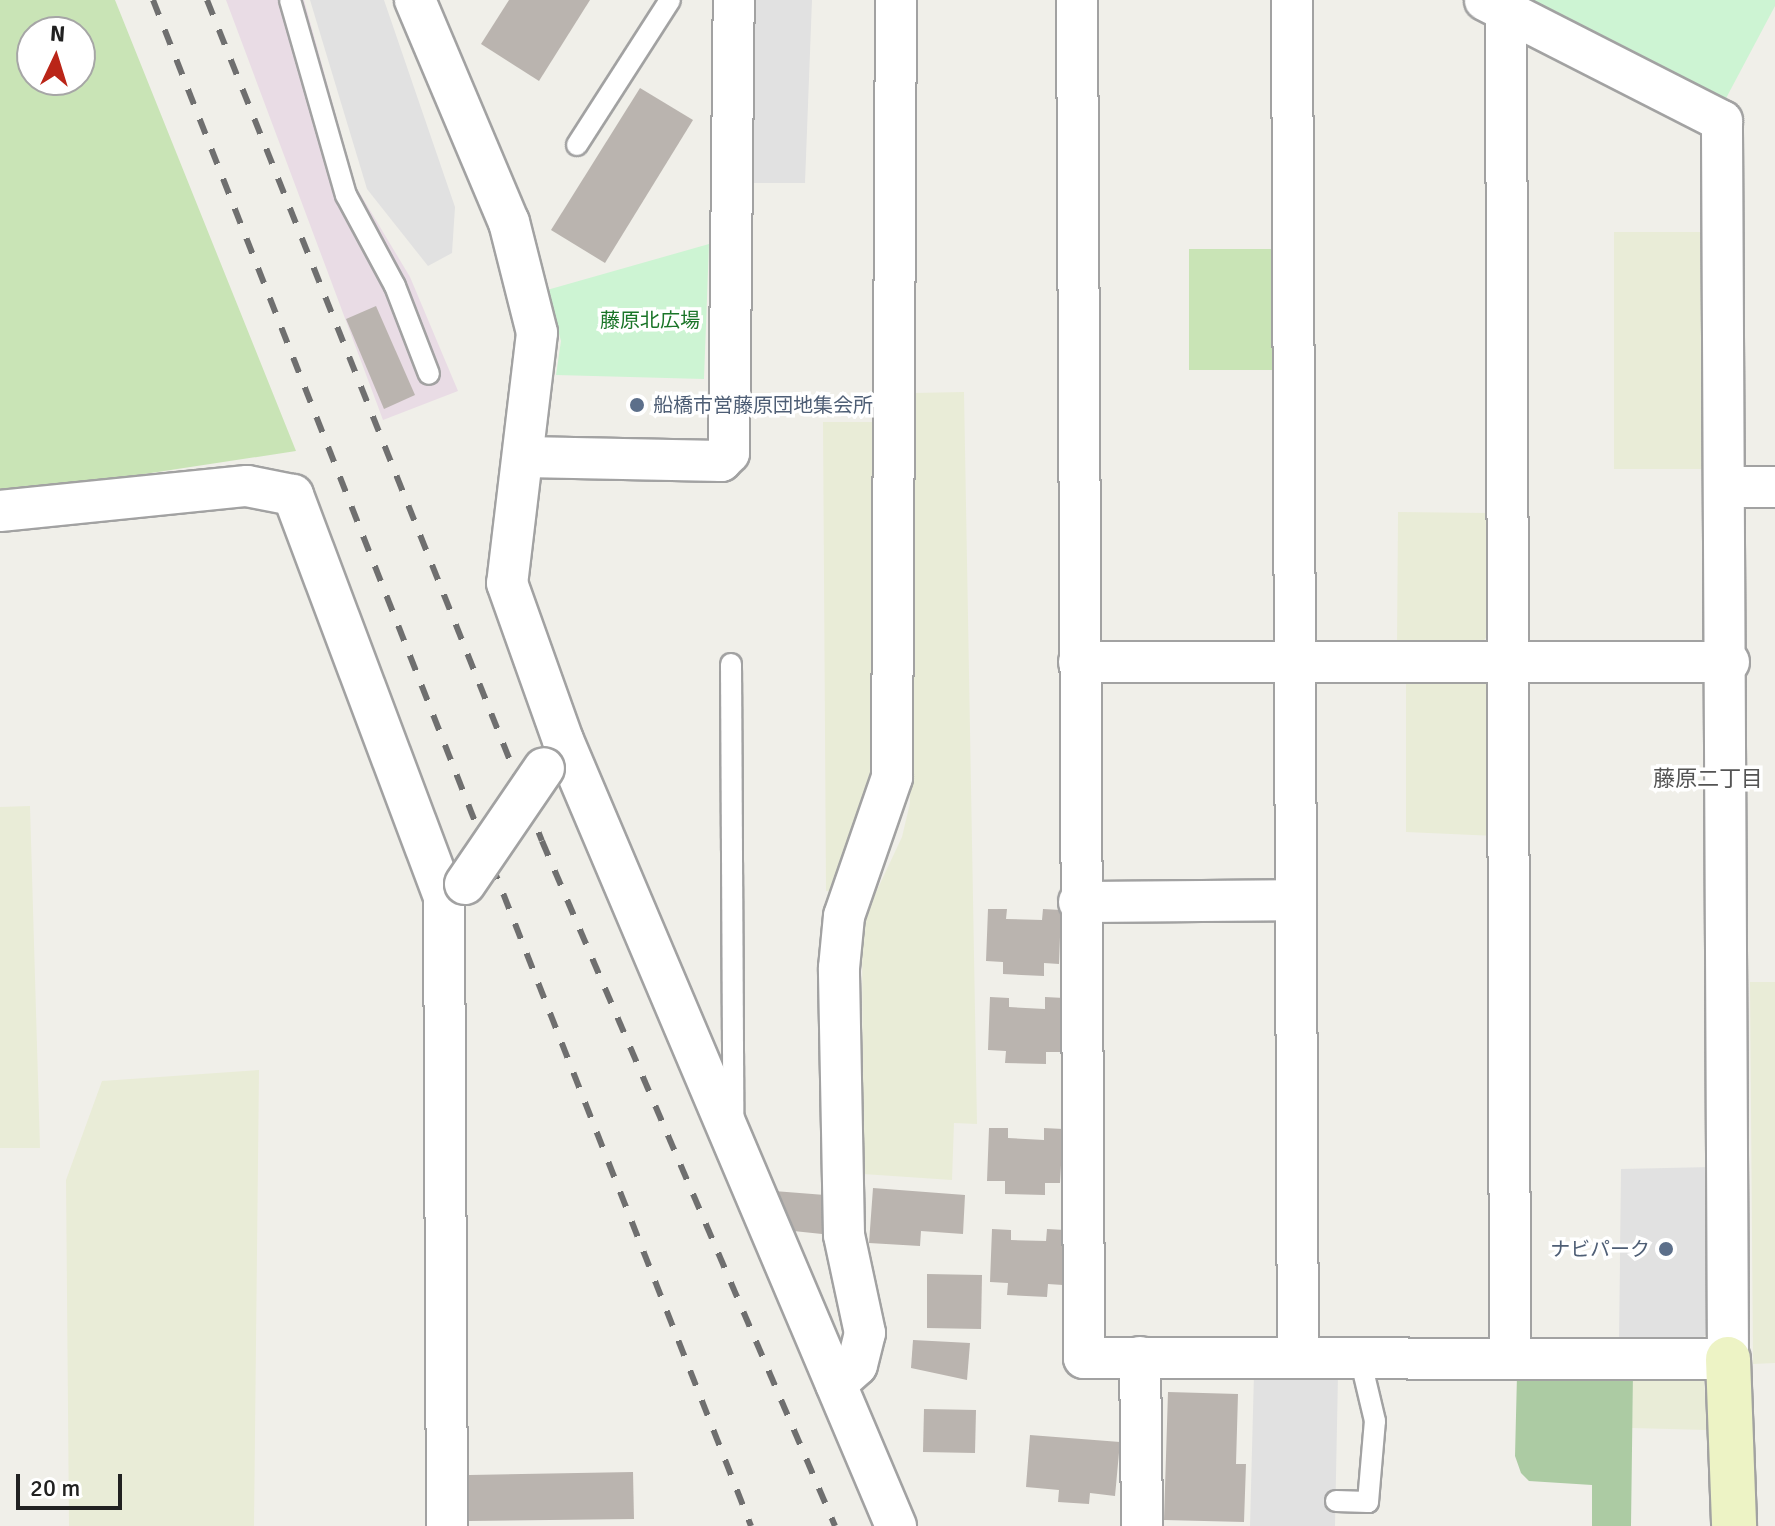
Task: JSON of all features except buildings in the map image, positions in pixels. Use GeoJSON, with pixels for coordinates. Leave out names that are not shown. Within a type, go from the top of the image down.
{"type":"FeatureCollection","features":[{"type":"Feature","properties":{"kind":"street"},"geometry":{"type":"LineString","coordinates":[[415,0],[509,222],[537,333],[525,457],[507,583],[554,754],[733,1147],[896,1526]]}},
{"type":"Feature","properties":{"kind":"street"},"geometry":{"type":"LineString","coordinates":[[525,457],[721,461],[729,453],[734,0]]}},
{"type":"Feature","properties":{"kind":"street"},"geometry":{"type":"LineString","coordinates":[[836,1384],[857,1365],[865,1333],[844,1235],[839,968],[844,916],[892,777],[896,0]]}},
{"type":"Feature","properties":{"kind":"street"},"geometry":{"type":"LineString","coordinates":[[1077,0],[1079,902],[1084,1358],[1728,1359]]}},
{"type":"Feature","properties":{"kind":"street"},"geometry":{"type":"LineString","coordinates":[[1292,0],[1298,1358]]}},
{"type":"Feature","properties":{"kind":"street"},"geometry":{"type":"LineString","coordinates":[[1510,1358],[1508,662],[1496,6],[1722,121],[1729,662],[1728,1359],[1734,1526]]}},
{"type":"Feature","properties":{"kind":"street"},"geometry":{"type":"LineString","coordinates":[[0,511],[247,486],[293,495],[454,890],[447,1526]]}},
{"type":"Feature","properties":{"kind":"street"},"geometry":{"type":"LineString","coordinates":[[1726,487],[1775,487]]}},
{"type":"Feature","properties":{"kind":"street"},"geometry":{"type":"LineString","coordinates":[[1079,662],[1729,662]]}},
{"type":"Feature","properties":{"kind":"street"},"geometry":{"type":"LineString","coordinates":[[454,890],[554,754]]}},
{"type":"Feature","properties":{"kind":"street"},"geometry":{"type":"LineString","coordinates":[[1079,902],[1296,900]]}},
{"type":"Feature","properties":{"kind":"street"},"geometry":{"type":"LineString","coordinates":[[1140,1357],[1142,1526]]}},
{"type":"Feature","properties":{"kind":"lane"},"geometry":{"type":"LineString","coordinates":[[290,0],[346,195],[395,286],[429,374]]}},
{"type":"Feature","properties":{"kind":"lane"},"geometry":{"type":"LineString","coordinates":[[577,145],[670,0]]}},
{"type":"Feature","properties":{"kind":"lane"},"geometry":{"type":"LineString","coordinates":[[731,664],[733,1147]]}},
{"type":"Feature","properties":{"kind":"lane"},"geometry":{"type":"LineString","coordinates":[[1336,1501],[1368,1502],[1370,1491],[1375,1421],[1360,1358]]}},
{"type":"Feature","properties":{"kind":"shaded area"},"geometry":{"type":"Polygon","coordinates":[[[226,0],[304,0],[356,187],[410,277],[458,391],[383,420],[226,0]]]}},
{"type":"Feature","properties":{"kind":"shaded area"},"geometry":{"type":"Polygon","coordinates":[[[310,0],[384,0],[455,207],[452,253],[428,266],[367,189],[310,0]]]}},
{"type":"Feature","properties":{"kind":"shaded area"},"geometry":{"type":"Polygon","coordinates":[[[749,0],[812,0],[805,183],[744,183],[749,0]]]}},
{"type":"Feature","properties":{"kind":"shaded area","name":"ナビパーク"},"geometry":{"type":"Polygon","coordinates":[[[1712,1167],[1712,1329],[1699,1341],[1619,1342],[1621,1169],[1712,1167]]]}},
{"type":"Feature","properties":{"kind":"shaded area"},"geometry":{"type":"Polygon","coordinates":[[[1254,1373],[1338,1375],[1335,1526],[1250,1526],[1254,1373]]]}},
{"type":"Feature","properties":{"kind":"green space"},"geometry":{"type":"Polygon","coordinates":[[[0,0],[115,0],[296,451],[0,496],[0,0]]]}},
{"type":"Feature","properties":{"kind":"green space"},"geometry":{"type":"Polygon","coordinates":[[[1524,0],[1775,0],[1775,6],[1724,102],[1524,0]]]}},
{"type":"Feature","properties":{"kind":"green space"},"geometry":{"type":"Polygon","coordinates":[[[1614,232],[1705,232],[1704,469],[1614,469],[1614,232]]]}},
{"type":"Feature","properties":{"kind":"green space","name":"藤原北広場"},"geometry":{"type":"Polygon","coordinates":[[[709,244],[704,379],[556,375],[561,341],[547,290],[709,244]]]}},
{"type":"Feature","properties":{"kind":"green space"},"geometry":{"type":"Polygon","coordinates":[[[1189,249],[1274,249],[1274,370],[1189,370],[1189,249]]]}},
{"type":"Feature","properties":{"kind":"green space"},"geometry":{"type":"Polygon","coordinates":[[[964,392],[977,1124],[954,1123],[952,1180],[863,1174],[862,922],[902,837],[910,803],[913,393],[964,392]]]}},
{"type":"Feature","properties":{"kind":"green space"},"geometry":{"type":"Polygon","coordinates":[[[823,422],[877,422],[879,779],[836,892],[826,891],[823,422]]]}},
{"type":"Feature","properties":{"kind":"green space"},"geometry":{"type":"Polygon","coordinates":[[[1398,512],[1488,513],[1491,631],[1482,643],[1397,647],[1398,512]]]}},
{"type":"Feature","properties":{"kind":"green space"},"geometry":{"type":"Polygon","coordinates":[[[1406,677],[1485,679],[1494,689],[1496,836],[1406,832],[1406,677]]]}},
{"type":"Feature","properties":{"kind":"green space"},"geometry":{"type":"Polygon","coordinates":[[[30,806],[40,1148],[0,1148],[0,807],[30,806]]]}},
{"type":"Feature","properties":{"kind":"green space"},"geometry":{"type":"Polygon","coordinates":[[[1750,982],[1775,982],[1775,1363],[1753,1364],[1750,982]]]}},
{"type":"Feature","properties":{"kind":"green space"},"geometry":{"type":"Polygon","coordinates":[[[259,1070],[254,1526],[69,1526],[66,1180],[102,1081],[259,1070]]]}},
{"type":"Feature","properties":{"kind":"green space"},"geometry":{"type":"Polygon","coordinates":[[[1633,1373],[1704,1380],[1707,1430],[1632,1428],[1633,1373]]]}},
{"type":"Feature","properties":{"kind":"green space"},"geometry":{"type":"Polygon","coordinates":[[[1633,1373],[1631,1526],[1592,1526],[1592,1485],[1529,1481],[1521,1473],[1515,1456],[1517,1375],[1633,1373]]]}},
{"type":"Feature","properties":{"kind":"railway"},"geometry":{"type":"LineString","coordinates":[[153,0],[751,1526]]}},
{"type":"Feature","properties":{"kind":"railway"},"geometry":{"type":"LineString","coordinates":[[207,0],[542,841],[835,1526]]}},
{"type":"Feature","properties":{"kind":"place","name":"船橋市営藤原団地集会所"},"geometry":{"type":"Point","coordinates":[637,405]}},
{"type":"Feature","properties":{"kind":"place","name":"ナビパーク"},"geometry":{"type":"Point","coordinates":[1666,1249]}},
{"type":"Feature","properties":{"kind":"district","name":"藤原二丁目"},"geometry":{"type":"Point","coordinates":[1708,779]}}]}
